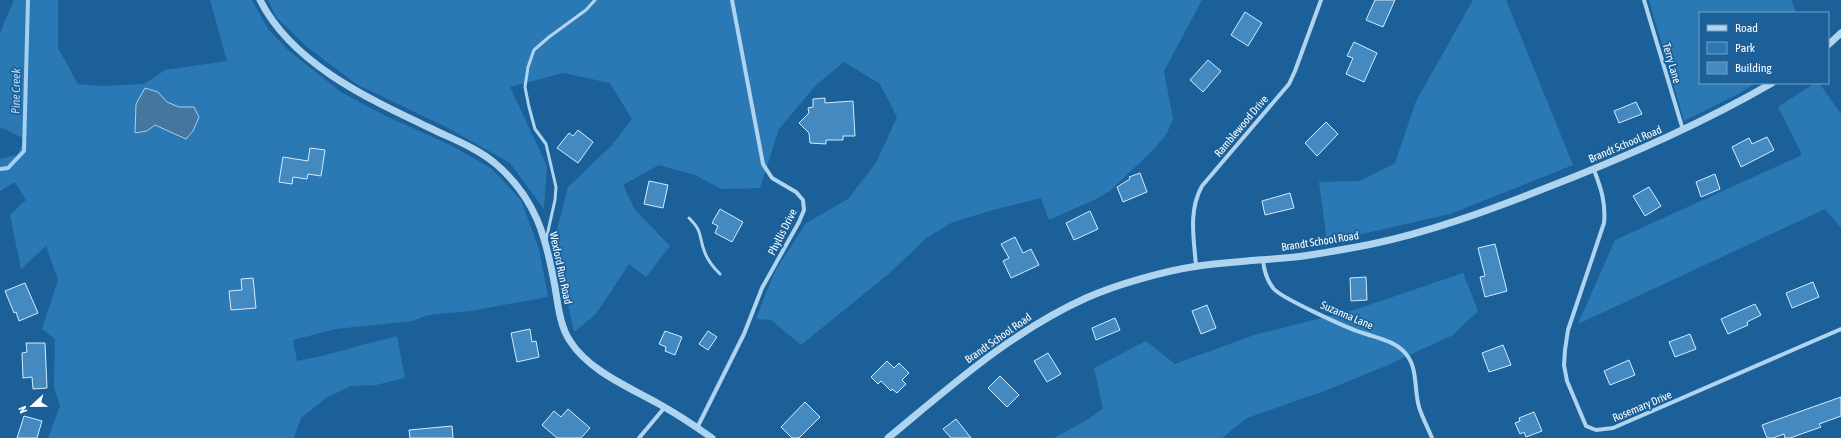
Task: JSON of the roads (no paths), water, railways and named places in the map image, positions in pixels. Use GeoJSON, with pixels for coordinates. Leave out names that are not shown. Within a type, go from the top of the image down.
{"type":"FeatureCollection","features":[{"type":"Feature","properties":{"kind":"street","name":"Wexford Run Road"},"geometry":{"type":"LineString","coordinates":[[260,0],[275,22],[290,39],[322,68],[365,96],[477,150],[495,163],[512,179],[525,195],[534,212],[546,242],[558,308],[569,340],[576,349],[600,370],[665,407],[712,438]]}},
{"type":"Feature","properties":{"kind":"street","name":"Phyllis Drive"},"geometry":{"type":"LineString","coordinates":[[697,428],[744,334],[762,288],[799,222],[804,210],[803,200],[796,192],[772,178],[763,164],[732,0]]}},
{"type":"Feature","properties":{"kind":"street","name":"Ramblewood Drive"},"geometry":{"type":"LineString","coordinates":[[1196,266],[1193,212],[1196,197],[1202,186],[1289,84],[1321,0]]}},
{"type":"Feature","properties":{"kind":"street","name":"Terry Lane"},"geometry":{"type":"LineString","coordinates":[[1644,0],[1684,131]]}},
{"type":"Feature","properties":{"kind":"street"},"geometry":{"type":"LineString","coordinates":[[1829,44],[1841,33]]}},
{"type":"Feature","properties":{"kind":"street","name":"Brandt School Road"},"geometry":{"type":"LineString","coordinates":[[888,438],[1009,341],[1050,316],[1088,297],[1141,279],[1196,266],[1263,260],[1334,251],[1420,232],[1472,216],[1594,170],[1684,131],[1770,84]]}},
{"type":"Feature","properties":{"kind":"street","name":"Rosemary Drive"},"geometry":{"type":"LineString","coordinates":[[1594,170],[1602,191],[1606,209],[1604,223],[1568,330],[1564,365],[1567,382],[1586,426],[1596,430],[1613,428],[1841,329]]}},
{"type":"Feature","properties":{"kind":"street","name":"Suzanna Lane"},"geometry":{"type":"LineString","coordinates":[[1263,260],[1264,272],[1267,280],[1273,290],[1285,298],[1361,333],[1385,339],[1406,353],[1414,369],[1419,407],[1432,438]]}},
{"type":"Feature","properties":{"kind":"street"},"geometry":{"type":"LineString","coordinates":[[639,438],[665,407]]}},
{"type":"Feature","properties":{"kind":"lane"},"geometry":{"type":"LineString","coordinates":[[546,242],[555,200],[556,187],[546,144],[535,130],[529,107],[525,87],[528,67],[534,50],[586,10],[595,0]]}},
{"type":"Feature","properties":{"kind":"lane"},"geometry":{"type":"LineString","coordinates":[[689,218],[698,227],[705,253],[711,264],[720,274]]}},
{"type":"Feature","properties":{"kind":"waterway","name":"Pine Creek"},"geometry":{"type":"LineString","coordinates":[[0,169],[8,168],[24,151],[28,0]]}}]}
